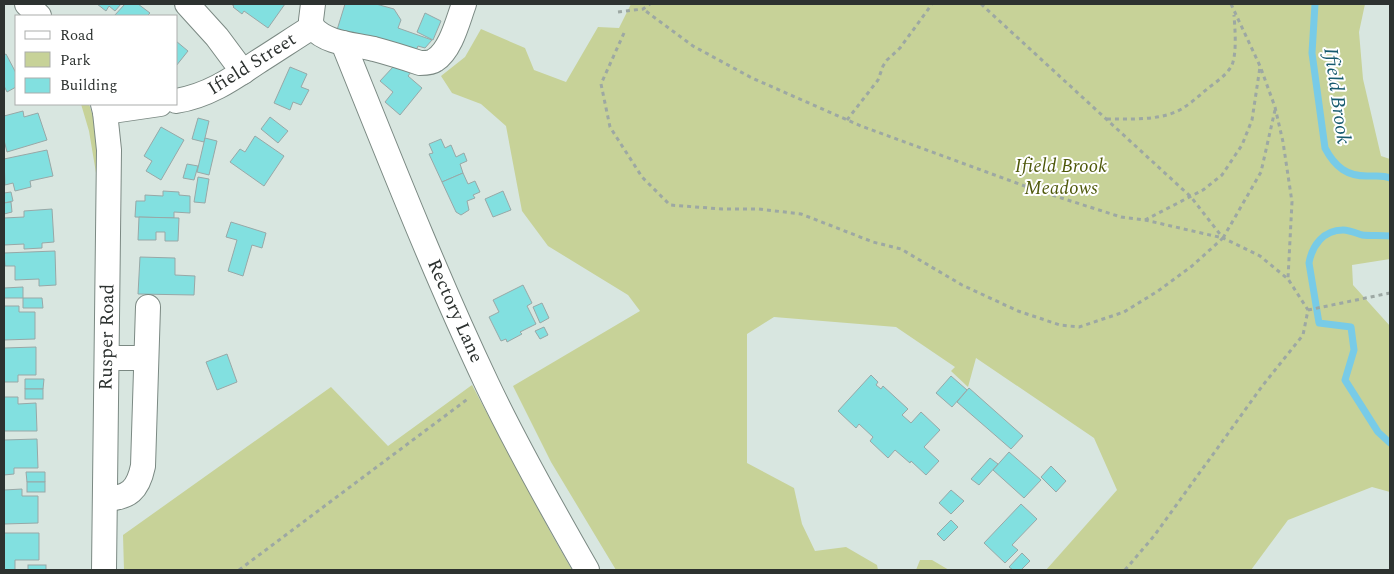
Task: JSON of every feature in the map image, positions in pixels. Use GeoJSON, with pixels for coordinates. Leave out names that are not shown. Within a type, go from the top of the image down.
{"type":"FeatureCollection","features":[{"type":"Feature","properties":{"kind":"street"},"geometry":{"type":"LineString","coordinates":[[27,4],[38,15]]}},
{"type":"Feature","properties":{"kind":"street"},"geometry":{"type":"LineString","coordinates":[[187,4],[217,37],[243,72]]}},
{"type":"Feature","properties":{"kind":"street","name":"Ifield Street"},"geometry":{"type":"LineString","coordinates":[[178,101],[198,97],[243,72],[312,15],[318,34],[330,40],[374,49],[420,63],[434,61],[441,55],[450,41],[464,4]]}},
{"type":"Feature","properties":{"kind":"street","name":"Rectory Lane"},"geometry":{"type":"LineString","coordinates":[[343,43],[447,294],[487,384],[587,570]]}},
{"type":"Feature","properties":{"kind":"street"},"geometry":{"type":"LineString","coordinates":[[104,108],[146,105]]}},
{"type":"Feature","properties":{"kind":"street","name":"Rusper Road"},"geometry":{"type":"LineString","coordinates":[[104,108],[109,150],[104,570]]}},
{"type":"Feature","properties":{"kind":"street"},"geometry":{"type":"LineString","coordinates":[[105,499],[127,495],[135,488],[141,477],[143,466],[148,308]]}},
{"type":"Feature","properties":{"kind":"street"},"geometry":{"type":"LineString","coordinates":[[107,358],[146,358]]}},
{"type":"Feature","properties":{"kind":"path"},"geometry":{"type":"LineString","coordinates":[[618,12],[643,9],[650,4]]}},
{"type":"Feature","properties":{"kind":"path"},"geometry":{"type":"LineString","coordinates":[[847,120],[878,80],[887,60],[900,48],[932,4]]}},
{"type":"Feature","properties":{"kind":"path"},"geometry":{"type":"LineString","coordinates":[[981,4],[1191,197],[1222,238]]}},
{"type":"Feature","properties":{"kind":"path"},"geometry":{"type":"LineString","coordinates":[[1231,4],[1260,66],[1276,107],[1292,202],[1288,278]]}},
{"type":"Feature","properties":{"kind":"path"},"geometry":{"type":"LineString","coordinates":[[643,9],[693,46],[752,78],[847,120],[1033,189],[1121,218],[1145,220],[1222,238],[1260,256],[1288,278],[1308,310],[1303,335],[1264,385],[1154,536],[1124,570]]}},
{"type":"Feature","properties":{"kind":"path"},"geometry":{"type":"LineString","coordinates":[[1106,119],[1139,119],[1162,116],[1181,110],[1226,74],[1232,64],[1236,37],[1234,12]]}},
{"type":"Feature","properties":{"kind":"path"},"geometry":{"type":"LineString","coordinates":[[624,33],[601,84],[610,128],[642,178],[670,205],[722,209],[759,209],[801,214],[873,242],[901,249],[962,285],[1018,311],[1060,324],[1079,327],[1124,312],[1158,291],[1192,266],[1222,238],[1261,172],[1276,107]]}},
{"type":"Feature","properties":{"kind":"path"},"geometry":{"type":"LineString","coordinates":[[1145,220],[1203,190],[1222,175],[1242,145],[1252,120],[1260,66]]}},
{"type":"Feature","properties":{"kind":"path"},"geometry":{"type":"LineString","coordinates":[[1308,310],[1390,292]]}},
{"type":"Feature","properties":{"kind":"path"},"geometry":{"type":"LineString","coordinates":[[239,570],[487,384]]}},
{"type":"Feature","properties":{"kind":"green space","name":"Ifield Brook Meadows"},"geometry":{"type":"Polygon","coordinates":[[[631,4],[1365,4],[1359,32],[1363,79],[1381,156],[1390,159],[1390,259],[1352,265],[1353,285],[1390,326],[1390,492],[1372,487],[1288,520],[1251,570],[1046,570],[1117,490],[1094,438],[976,358],[968,387],[951,371],[955,367],[896,327],[774,317],[747,334],[747,463],[794,488],[802,524],[815,551],[846,547],[877,565],[878,570],[616,570],[551,462],[513,386],[640,311],[628,295],[548,246],[522,211],[506,126],[481,104],[452,93],[441,76],[465,57],[481,29],[525,48],[534,70],[566,82],[598,27],[619,28],[631,4]]]}},
{"type":"Feature","properties":{"kind":"green space"},"geometry":{"type":"Polygon","coordinates":[[[81,105],[89,105],[96,126],[99,143],[97,179],[89,131],[81,105]]]}},
{"type":"Feature","properties":{"kind":"green space"},"geometry":{"type":"Polygon","coordinates":[[[472,385],[572,570],[124,570],[123,535],[331,387],[388,446],[472,385]]]}},
{"type":"Feature","properties":{"kind":"green space"},"geometry":{"type":"Polygon","coordinates":[[[920,560],[932,560],[949,570],[916,570],[920,560]]]}},
{"type":"Feature","properties":{"kind":"building"},"geometry":{"type":"Polygon","coordinates":[[[97,4],[121,4],[115,11],[109,6],[106,11],[97,4]]]}},
{"type":"Feature","properties":{"kind":"building"},"geometry":{"type":"Polygon","coordinates":[[[125,4],[138,4],[150,13],[148,15],[115,15],[125,4]]]}},
{"type":"Feature","properties":{"kind":"building"},"geometry":{"type":"Polygon","coordinates":[[[231,4],[285,4],[268,28],[244,11],[242,14],[231,4]]]}},
{"type":"Feature","properties":{"kind":"building"},"geometry":{"type":"Polygon","coordinates":[[[345,4],[376,4],[394,9],[401,20],[398,28],[432,40],[425,48],[418,46],[415,53],[337,30],[345,4]]]}},
{"type":"Feature","properties":{"kind":"building"},"geometry":{"type":"Polygon","coordinates":[[[425,13],[441,21],[433,40],[417,32],[425,13]]]}},
{"type":"Feature","properties":{"kind":"building"},"geometry":{"type":"Polygon","coordinates":[[[178,43],[188,51],[178,64],[178,43]]]}},
{"type":"Feature","properties":{"kind":"building"},"geometry":{"type":"Polygon","coordinates":[[[6,54],[15,71],[15,88],[7,92],[4,86],[4,55],[6,54]]]}},
{"type":"Feature","properties":{"kind":"building"},"geometry":{"type":"Polygon","coordinates":[[[290,67],[307,74],[301,87],[309,90],[301,105],[293,102],[290,110],[274,103],[290,67]]]}},
{"type":"Feature","properties":{"kind":"building"},"geometry":{"type":"Polygon","coordinates":[[[393,67],[411,72],[408,76],[422,88],[400,115],[385,102],[393,92],[380,81],[393,67]]]}},
{"type":"Feature","properties":{"kind":"building"},"geometry":{"type":"Polygon","coordinates":[[[23,111],[24,117],[38,113],[47,140],[7,152],[4,140],[4,116],[23,111]]]}},
{"type":"Feature","properties":{"kind":"building"},"geometry":{"type":"Polygon","coordinates":[[[270,117],[288,131],[278,143],[261,129],[270,117]]]}},
{"type":"Feature","properties":{"kind":"building"},"geometry":{"type":"Polygon","coordinates":[[[198,118],[209,121],[204,142],[192,139],[198,118]]]}},
{"type":"Feature","properties":{"kind":"building"},"geometry":{"type":"Polygon","coordinates":[[[161,127],[184,140],[161,180],[146,171],[152,161],[144,156],[161,127]]]}},
{"type":"Feature","properties":{"kind":"building"},"geometry":{"type":"Polygon","coordinates":[[[255,136],[284,156],[264,186],[230,162],[240,149],[245,152],[255,136]]]}},
{"type":"Feature","properties":{"kind":"building"},"geometry":{"type":"Polygon","coordinates":[[[205,138],[217,141],[209,175],[197,172],[205,138]]]}},
{"type":"Feature","properties":{"kind":"building"},"geometry":{"type":"Polygon","coordinates":[[[441,139],[445,148],[451,145],[456,157],[464,153],[467,161],[460,164],[463,173],[442,182],[429,154],[433,153],[429,144],[441,139]]]}},
{"type":"Feature","properties":{"kind":"building"},"geometry":{"type":"Polygon","coordinates":[[[47,150],[53,176],[30,181],[31,187],[15,191],[13,183],[5,185],[4,159],[47,150]]]}},
{"type":"Feature","properties":{"kind":"building"},"geometry":{"type":"Polygon","coordinates":[[[187,164],[198,166],[194,180],[183,178],[187,164]]]}},
{"type":"Feature","properties":{"kind":"building"},"geometry":{"type":"Polygon","coordinates":[[[463,173],[468,184],[475,181],[480,192],[473,195],[475,198],[467,201],[469,210],[461,215],[456,212],[442,182],[463,173]]]}},
{"type":"Feature","properties":{"kind":"building"},"geometry":{"type":"Polygon","coordinates":[[[198,177],[209,179],[205,203],[194,202],[198,177]]]}},
{"type":"Feature","properties":{"kind":"building"},"geometry":{"type":"Polygon","coordinates":[[[163,191],[179,192],[179,195],[190,196],[190,213],[174,212],[174,218],[135,217],[136,201],[145,201],[145,195],[163,196],[163,191]]]}},
{"type":"Feature","properties":{"kind":"building"},"geometry":{"type":"Polygon","coordinates":[[[503,191],[511,210],[493,217],[485,199],[503,191]]]}},
{"type":"Feature","properties":{"kind":"building"},"geometry":{"type":"Polygon","coordinates":[[[11,192],[13,201],[4,203],[4,193],[11,192]]]}},
{"type":"Feature","properties":{"kind":"building"},"geometry":{"type":"Polygon","coordinates":[[[11,202],[12,212],[4,214],[4,203],[11,202]]]}},
{"type":"Feature","properties":{"kind":"building"},"geometry":{"type":"Polygon","coordinates":[[[52,209],[54,242],[42,243],[42,248],[24,249],[24,244],[4,245],[4,218],[24,217],[24,211],[52,209]]]}},
{"type":"Feature","properties":{"kind":"building"},"geometry":{"type":"Polygon","coordinates":[[[139,217],[179,218],[178,241],[165,241],[165,232],[156,232],[156,240],[138,240],[139,217]]]}},
{"type":"Feature","properties":{"kind":"building"},"geometry":{"type":"Polygon","coordinates":[[[231,222],[266,233],[262,248],[252,245],[243,276],[228,271],[237,240],[226,237],[231,222]]]}},
{"type":"Feature","properties":{"kind":"building"},"geometry":{"type":"Polygon","coordinates":[[[55,251],[56,285],[39,286],[39,279],[15,280],[15,266],[5,266],[4,253],[55,251]]]}},
{"type":"Feature","properties":{"kind":"building"},"geometry":{"type":"Polygon","coordinates":[[[140,257],[175,258],[175,275],[195,276],[194,295],[138,294],[140,257]]]}},
{"type":"Feature","properties":{"kind":"building"},"geometry":{"type":"Polygon","coordinates":[[[523,285],[532,303],[527,306],[536,324],[520,332],[522,334],[507,342],[506,339],[501,341],[489,317],[499,312],[493,300],[523,285]]]}},
{"type":"Feature","properties":{"kind":"building"},"geometry":{"type":"Polygon","coordinates":[[[23,287],[23,298],[4,298],[4,288],[23,287]]]}},
{"type":"Feature","properties":{"kind":"building"},"geometry":{"type":"Polygon","coordinates":[[[23,298],[42,298],[43,308],[23,308],[23,298]]]}},
{"type":"Feature","properties":{"kind":"building"},"geometry":{"type":"Polygon","coordinates":[[[542,303],[549,318],[540,323],[533,307],[542,303]]]}},
{"type":"Feature","properties":{"kind":"building"},"geometry":{"type":"Polygon","coordinates":[[[4,306],[19,306],[19,312],[35,312],[35,339],[4,340],[4,306]]]}},
{"type":"Feature","properties":{"kind":"building"},"geometry":{"type":"Polygon","coordinates":[[[544,327],[548,335],[540,339],[535,331],[544,327]]]}},
{"type":"Feature","properties":{"kind":"building"},"geometry":{"type":"Polygon","coordinates":[[[36,347],[36,375],[18,375],[18,382],[4,382],[4,348],[36,347]]]}},
{"type":"Feature","properties":{"kind":"building"},"geometry":{"type":"Polygon","coordinates":[[[227,354],[237,382],[217,390],[206,362],[227,354]]]}},
{"type":"Feature","properties":{"kind":"building"},"geometry":{"type":"Polygon","coordinates":[[[871,375],[878,382],[876,385],[881,389],[883,386],[908,409],[902,415],[911,423],[921,412],[940,430],[924,447],[939,461],[926,475],[895,450],[888,458],[870,441],[873,437],[859,424],[856,428],[838,411],[871,375]]]}},
{"type":"Feature","properties":{"kind":"building"},"geometry":{"type":"Polygon","coordinates":[[[951,376],[967,390],[952,407],[936,393],[951,376]]]}},
{"type":"Feature","properties":{"kind":"building"},"geometry":{"type":"Polygon","coordinates":[[[25,379],[44,379],[43,389],[25,389],[25,379]]]}},
{"type":"Feature","properties":{"kind":"building"},"geometry":{"type":"Polygon","coordinates":[[[969,388],[1023,436],[1011,449],[957,402],[969,388]]]}},
{"type":"Feature","properties":{"kind":"building"},"geometry":{"type":"Polygon","coordinates":[[[25,389],[43,389],[43,399],[25,399],[25,389]]]}},
{"type":"Feature","properties":{"kind":"building"},"geometry":{"type":"Polygon","coordinates":[[[4,397],[18,397],[18,404],[36,403],[37,431],[4,431],[4,397]]]}},
{"type":"Feature","properties":{"kind":"building"},"geometry":{"type":"Polygon","coordinates":[[[37,439],[38,468],[14,468],[14,474],[4,475],[4,440],[37,439]]]}},
{"type":"Feature","properties":{"kind":"building"},"geometry":{"type":"Polygon","coordinates":[[[1009,452],[1041,480],[1024,498],[993,470],[1009,452]]]}},
{"type":"Feature","properties":{"kind":"building"},"geometry":{"type":"Polygon","coordinates":[[[990,458],[998,464],[979,485],[971,479],[990,458]]]}},
{"type":"Feature","properties":{"kind":"building"},"geometry":{"type":"Polygon","coordinates":[[[1051,466],[1066,481],[1056,492],[1041,477],[1051,466]]]}},
{"type":"Feature","properties":{"kind":"building"},"geometry":{"type":"Polygon","coordinates":[[[26,472],[45,472],[45,482],[27,482],[26,472]]]}},
{"type":"Feature","properties":{"kind":"building"},"geometry":{"type":"Polygon","coordinates":[[[27,482],[45,482],[45,492],[27,492],[27,482]]]}},
{"type":"Feature","properties":{"kind":"building"},"geometry":{"type":"Polygon","coordinates":[[[22,489],[22,496],[38,496],[38,523],[4,524],[4,490],[22,489]]]}},
{"type":"Feature","properties":{"kind":"building"},"geometry":{"type":"Polygon","coordinates":[[[951,490],[964,501],[951,514],[939,503],[951,490]]]}},
{"type":"Feature","properties":{"kind":"building"},"geometry":{"type":"Polygon","coordinates":[[[1021,504],[1037,519],[1012,545],[1018,550],[1005,563],[984,543],[1021,504]]]}},
{"type":"Feature","properties":{"kind":"building"},"geometry":{"type":"Polygon","coordinates":[[[951,520],[958,527],[944,541],[937,534],[951,520]]]}},
{"type":"Feature","properties":{"kind":"building"},"geometry":{"type":"Polygon","coordinates":[[[4,533],[39,533],[39,560],[15,560],[15,570],[4,570],[4,533]]]}},
{"type":"Feature","properties":{"kind":"building"},"geometry":{"type":"Polygon","coordinates":[[[1022,553],[1030,561],[1021,570],[1013,570],[1009,567],[1022,553]]]}},
{"type":"Feature","properties":{"kind":"building"},"geometry":{"type":"Polygon","coordinates":[[[28,565],[46,565],[46,570],[28,570],[28,565]]]}},
{"type":"Feature","properties":{"kind":"waterway","name":"Ifield Brook"},"geometry":{"type":"LineString","coordinates":[[1315,4],[1312,53],[1325,148],[1333,161],[1348,173],[1390,178]]}},
{"type":"Feature","properties":{"kind":"waterway"},"geometry":{"type":"LineString","coordinates":[[1390,236],[1362,235],[1343,230],[1336,231],[1324,236],[1320,240],[1313,251],[1309,263],[1319,323],[1351,327],[1354,350],[1345,380],[1378,432],[1390,443]]}}]}
